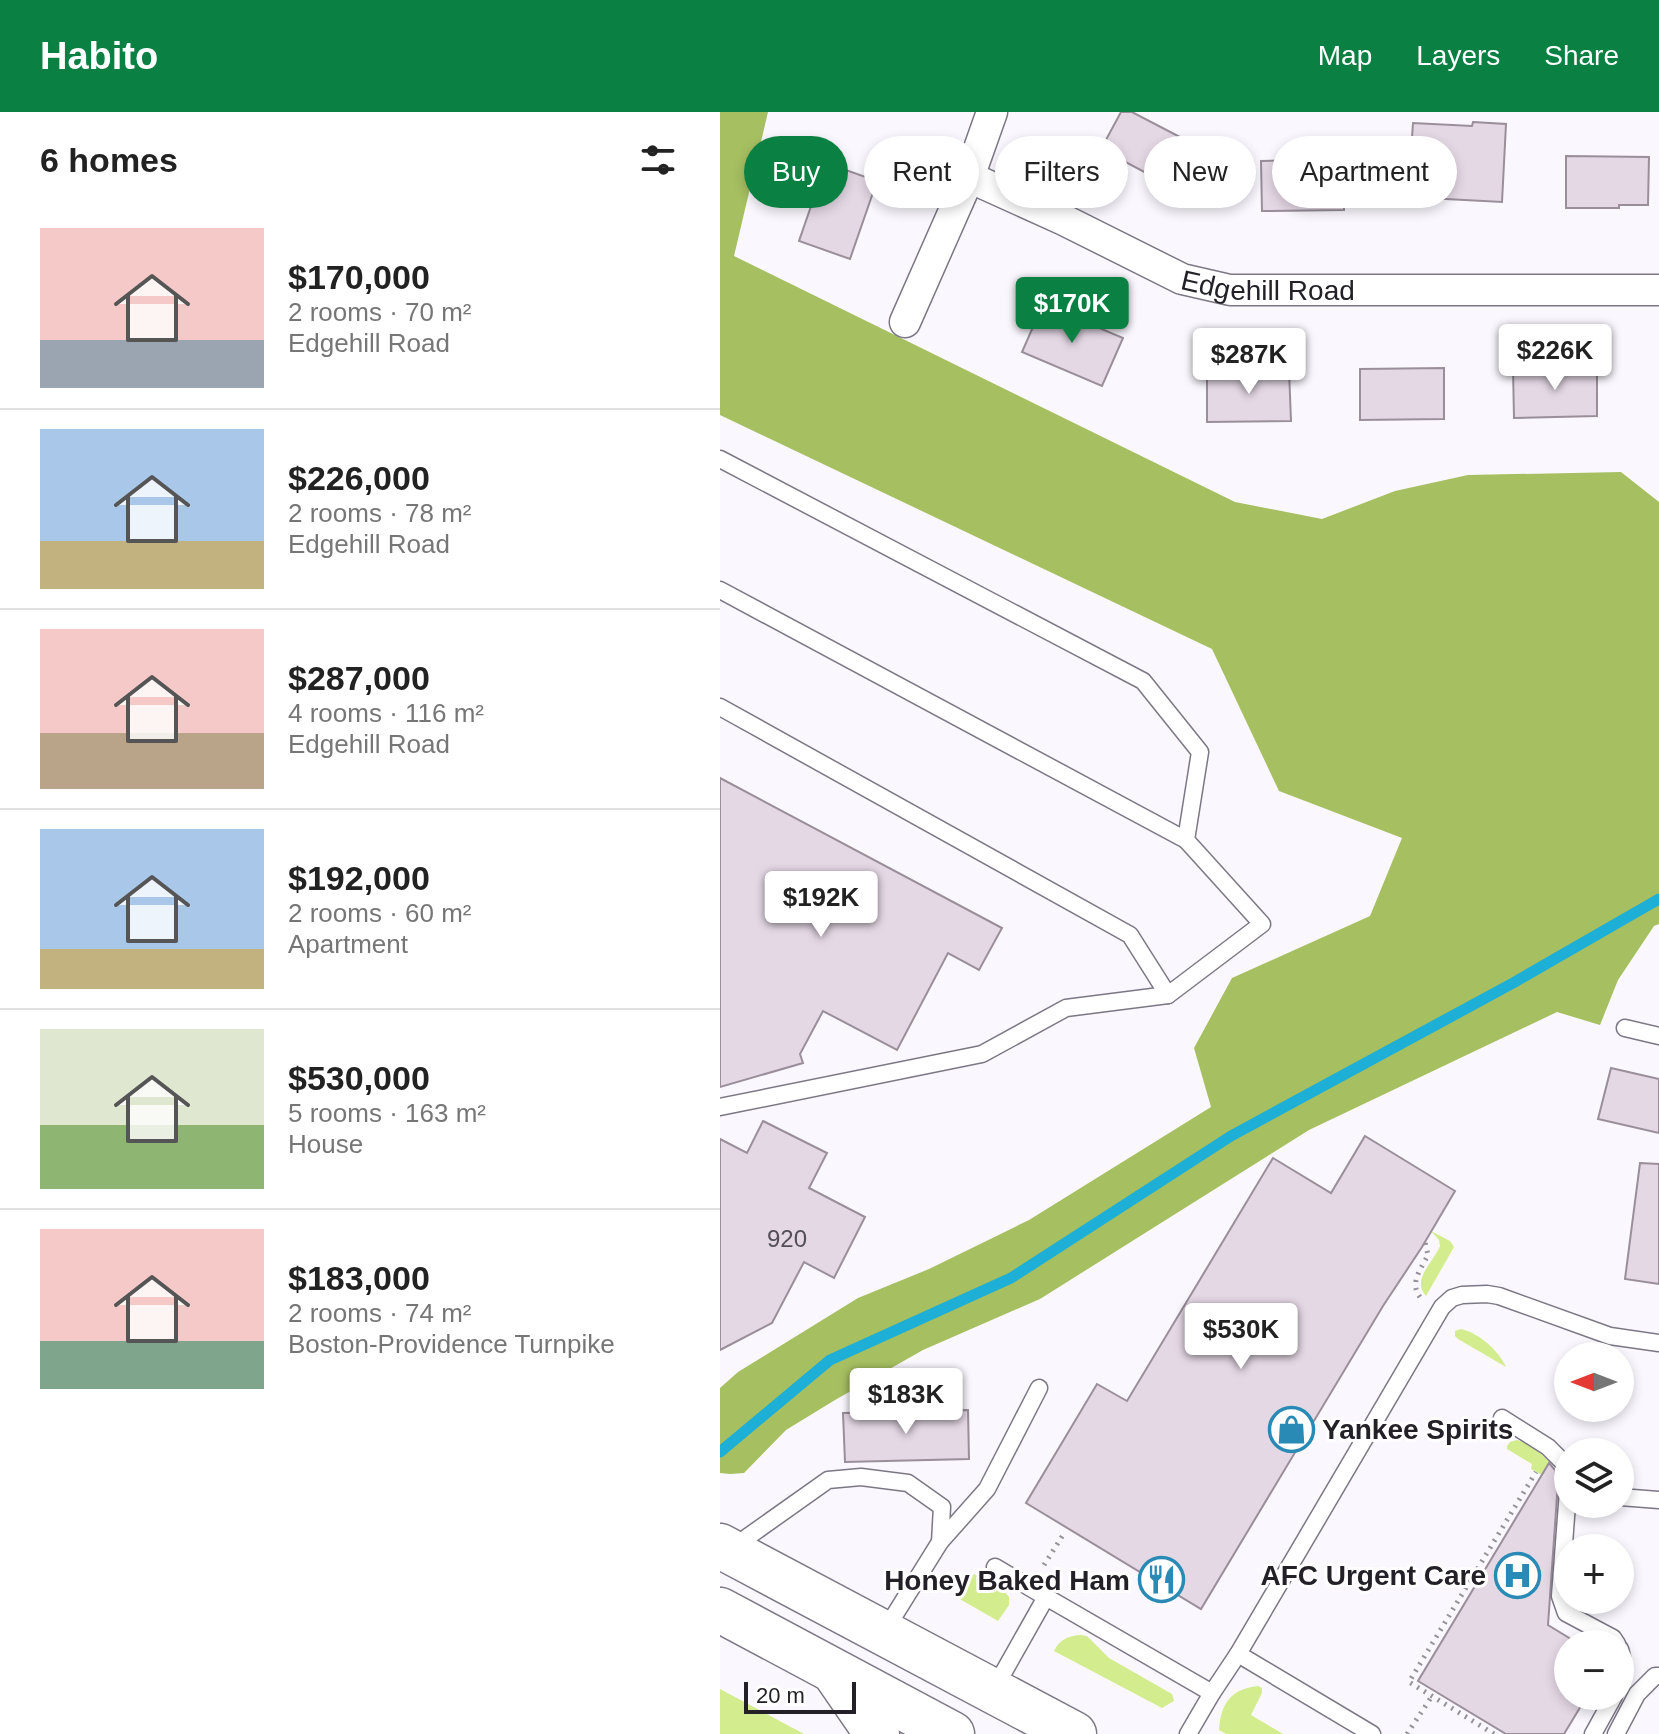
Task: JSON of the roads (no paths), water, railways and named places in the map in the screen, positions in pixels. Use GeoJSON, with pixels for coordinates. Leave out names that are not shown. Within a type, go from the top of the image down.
{"type":"FeatureCollection","features":[{"type":"Feature","properties":{"kind":"main road"},"geometry":{"type":"LineString","coordinates":[[724,1548],[1074,1734]]}},
{"type":"Feature","properties":{"kind":"main road"},"geometry":{"type":"LineString","coordinates":[[720,1610],[952,1734]]}},
{"type":"Feature","properties":{"kind":"main road"},"geometry":{"type":"LineString","coordinates":[[834,1671],[877,1734]]}},
{"type":"Feature","properties":{"kind":"street"},"geometry":{"type":"LineString","coordinates":[[979,149],[992,112]]}},
{"type":"Feature","properties":{"kind":"street","name":"Edgehill Road"},"geometry":{"type":"LineString","coordinates":[[979,182],[1182,279],[1230,290],[1659,290]]}},
{"type":"Feature","properties":{"kind":"street"},"geometry":{"type":"LineString","coordinates":[[905,322],[955,208]]}},
{"type":"Feature","properties":{"kind":"lane"},"geometry":{"type":"LineString","coordinates":[[720,459],[1143,681],[1200,752],[1186,840]]}},
{"type":"Feature","properties":{"kind":"lane"},"geometry":{"type":"LineString","coordinates":[[720,590],[1186,840],[1262,924],[1168,995],[1066,1008],[982,1054],[720,1107]]}},
{"type":"Feature","properties":{"kind":"lane"},"geometry":{"type":"LineString","coordinates":[[720,707],[1130,935],[1168,995]]}},
{"type":"Feature","properties":{"kind":"lane"},"geometry":{"type":"LineString","coordinates":[[1625,1028],[1659,1036]]}},
{"type":"Feature","properties":{"kind":"lane"},"geometry":{"type":"LineString","coordinates":[[1188,1734],[1442,1307],[1452,1298],[1474,1294],[1499,1296],[1600,1333],[1659,1343]]}},
{"type":"Feature","properties":{"kind":"lane"},"geometry":{"type":"LineString","coordinates":[[883,1634],[940,1542],[987,1489],[1039,1388]]}},
{"type":"Feature","properties":{"kind":"lane"},"geometry":{"type":"LineString","coordinates":[[1502,1418],[1554,1453]]}},
{"type":"Feature","properties":{"kind":"lane"},"geometry":{"type":"LineString","coordinates":[[724,1548],[828,1480],[861,1477],[908,1483],[942,1507],[940,1542]]}},
{"type":"Feature","properties":{"kind":"lane"},"geometry":{"type":"LineString","coordinates":[[1634,1498],[1659,1500]]}},
{"type":"Feature","properties":{"kind":"lane"},"geometry":{"type":"LineString","coordinates":[[1566,1518],[1560,1596],[1562,1606],[1566,1613],[1598,1630]]}},
{"type":"Feature","properties":{"kind":"lane"},"geometry":{"type":"LineString","coordinates":[[995,1567],[1212,1693]]}},
{"type":"Feature","properties":{"kind":"lane"},"geometry":{"type":"LineString","coordinates":[[992,1692],[1046,1597]]}},
{"type":"Feature","properties":{"kind":"lane"},"geometry":{"type":"LineString","coordinates":[[1238,1654],[1372,1734]]}},
{"type":"Feature","properties":{"kind":"lane"},"geometry":{"type":"LineString","coordinates":[[1616,1734],[1637,1694],[1655,1676],[1659,1676]]}},
{"type":"Feature","properties":{"kind":"lane"},"geometry":{"type":"LineString","coordinates":[[1593,1734],[1606,1710]]}},
{"type":"Feature","properties":{"kind":"waterway"},"geometry":{"type":"LineString","coordinates":[[720,1452],[830,1360],[1011,1278],[1231,1136],[1513,983],[1659,899]]}},
{"type":"Feature","properties":{"kind":"place","name":"Yankee Spirits"},"geometry":{"type":"Point","coordinates":[1291,1429]}},
{"type":"Feature","properties":{"kind":"place","name":"AFC Urgent Care"},"geometry":{"type":"Point","coordinates":[1517,1575]}},
{"type":"Feature","properties":{"kind":"place","name":"Honey Baked Ham"},"geometry":{"type":"Point","coordinates":[1161,1580]}}]}
